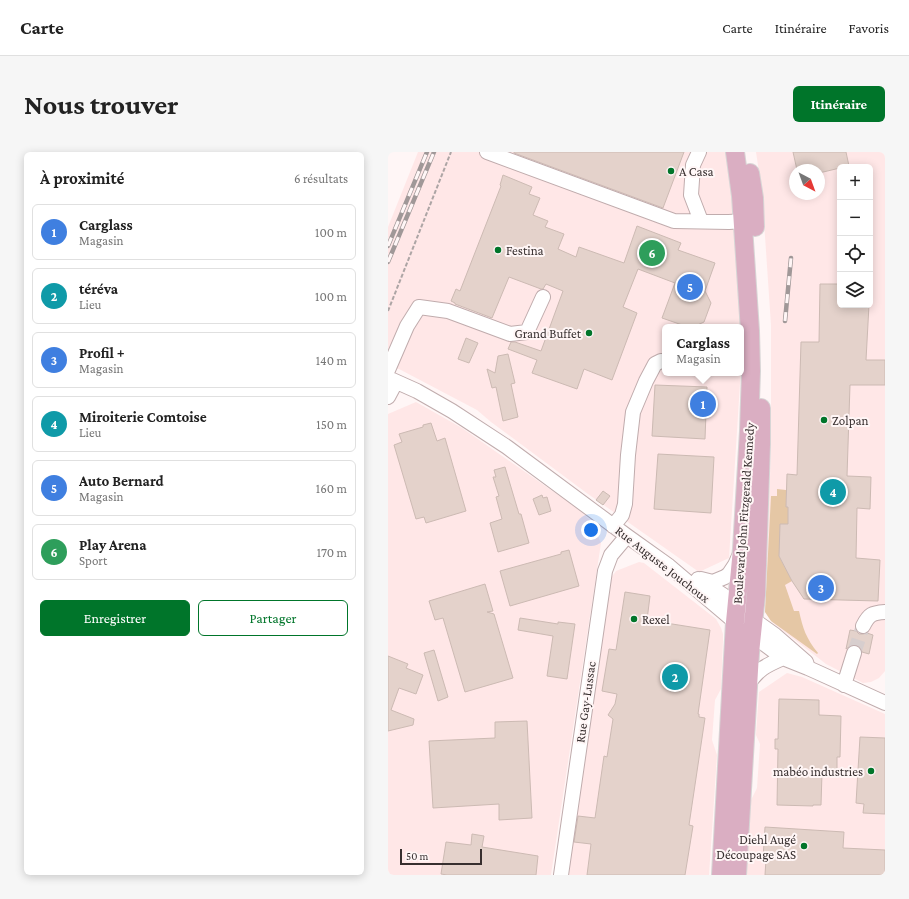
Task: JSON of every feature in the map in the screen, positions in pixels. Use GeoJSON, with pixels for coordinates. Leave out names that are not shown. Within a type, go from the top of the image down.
{"type":"FeatureCollection","features":[{"type":"Feature","properties":{"kind":"main road","name":"Boulevard John Fitzgerald Kennedy"},"geometry":{"type":"LineString","coordinates":[[721,875],[736,614],[742,549],[751,371],[746,337],[743,221],[735,152]]}},
{"type":"Feature","properties":{"kind":"main road","name":"Boulevard John Fitzgerald Kennedy"},"geometry":{"type":"LineString","coordinates":[[737,875],[750,653],[756,595],[761,444],[761,328],[754,198],[748,152]]}},
{"type":"Feature","properties":{"kind":"street"},"geometry":{"type":"LineString","coordinates":[[487,152],[674,221],[743,221]]}},
{"type":"Feature","properties":{"kind":"street"},"geometry":{"type":"LineString","coordinates":[[698,152],[693,166],[692,195],[701,222]]}},
{"type":"Feature","properties":{"kind":"street"},"geometry":{"type":"LineString","coordinates":[[388,370],[407,326],[419,307],[448,311],[510,334],[527,332],[543,297]]}},
{"type":"Feature","properties":{"kind":"street"},"geometry":{"type":"LineString","coordinates":[[613,526],[622,515],[625,504],[628,455],[633,412],[655,364],[662,361]]}},
{"type":"Feature","properties":{"kind":"street"},"geometry":{"type":"LineString","coordinates":[[388,396],[392,380]]}},
{"type":"Feature","properties":{"kind":"street","name":"Rue Auguste Jouchoux"},"geometry":{"type":"LineString","coordinates":[[392,380],[417,391],[452,411],[508,447],[613,526],[753,627],[783,658],[885,703]]}},
{"type":"Feature","properties":{"kind":"street","name":"Rue Gay-Lussac"},"geometry":{"type":"LineString","coordinates":[[561,875],[605,571],[611,555],[627,536]]}},
{"type":"Feature","properties":{"kind":"street"},"geometry":{"type":"LineString","coordinates":[[669,566],[698,579],[714,582],[729,574],[742,549]]}},
{"type":"Feature","properties":{"kind":"street","name":"Rue Auguste Jouchoux"},"geometry":{"type":"LineString","coordinates":[[698,579],[724,595],[736,614]]}},
{"type":"Feature","properties":{"kind":"street"},"geometry":{"type":"LineString","coordinates":[[863,626],[868,617],[874,613],[885,612]]}},
{"type":"Feature","properties":{"kind":"street","name":"Rue Auguste Jouchoux"},"geometry":{"type":"LineString","coordinates":[[753,627],[775,636],[806,662],[808,668]]}},
{"type":"Feature","properties":{"kind":"street"},"geometry":{"type":"LineString","coordinates":[[844,685],[854,652]]}},
{"type":"Feature","properties":{"kind":"street"},"geometry":{"type":"LineString","coordinates":[[748,684],[761,668],[783,658]]}},
{"type":"Feature","properties":{"kind":"path"},"geometry":{"type":"LineString","coordinates":[[388,311],[452,152]]}},
{"type":"Feature","properties":{"kind":"shaded area"},"geometry":{"type":"Polygon","coordinates":[[[418,152],[726,152],[734,210],[741,324],[662,324],[662,376],[741,376],[729,558],[699,572],[588,494],[477,410],[399,369],[388,367],[388,227],[418,152]]]}},
{"type":"Feature","properties":{"kind":"shaded area"},"geometry":{"type":"Polygon","coordinates":[[[756,152],[885,152],[885,671],[879,678],[871,682],[863,683],[826,664],[773,623],[765,612],[771,450],[771,325],[762,192],[756,152]]]}},
{"type":"Feature","properties":{"kind":"shaded area"},"geometry":{"type":"Polygon","coordinates":[[[416,402],[462,428],[577,508],[591,521],[601,543],[551,875],[388,875],[388,414],[416,402]]]}},
{"type":"Feature","properties":{"kind":"shaded area"},"geometry":{"type":"Polygon","coordinates":[[[777,489],[786,490],[786,506],[788,507],[788,515],[793,515],[779,556],[792,581],[785,585],[794,611],[799,611],[806,633],[818,653],[817,654],[771,621],[765,612],[771,496],[777,496],[777,489]]]}},
{"type":"Feature","properties":{"kind":"shaded area"},"geometry":{"type":"Polygon","coordinates":[[[639,562],[644,563],[716,619],[723,634],[721,689],[715,700],[712,740],[717,755],[709,875],[568,875],[611,578],[616,571],[639,562]]]}},
{"type":"Feature","properties":{"kind":"shaded area"},"geometry":{"type":"Polygon","coordinates":[[[787,673],[802,677],[885,714],[885,875],[743,875],[750,802],[757,788],[760,744],[756,735],[759,692],[787,673]]]}},
{"type":"Feature","properties":{"kind":"building"},"geometry":{"type":"Polygon","coordinates":[[[514,152],[684,152],[663,208],[514,152]]]}},
{"type":"Feature","properties":{"kind":"building"},"geometry":{"type":"Polygon","coordinates":[[[793,152],[846,152],[849,164],[837,164],[837,169],[825,172],[825,164],[796,164],[793,152]]]}},
{"type":"Feature","properties":{"kind":"building"},"geometry":{"type":"Polygon","coordinates":[[[503,175],[532,187],[529,194],[540,198],[533,215],[548,221],[545,227],[564,234],[558,249],[576,257],[579,247],[624,263],[637,226],[681,243],[678,250],[715,263],[705,291],[711,303],[704,322],[700,324],[679,324],[662,318],[675,283],[638,269],[623,307],[637,313],[612,380],[584,369],[577,389],[532,373],[537,360],[508,349],[511,342],[515,342],[541,351],[563,291],[546,284],[543,289],[541,289],[509,277],[492,318],[455,304],[451,301],[456,289],[460,291],[501,186],[503,175]]]}},
{"type":"Feature","properties":{"kind":"building"},"geometry":{"type":"Polygon","coordinates":[[[820,284],[837,284],[837,308],[869,308],[866,360],[885,360],[885,385],[850,385],[847,476],[871,477],[870,509],[857,508],[856,558],[880,560],[878,601],[804,599],[792,581],[779,556],[780,524],[788,524],[788,507],[786,507],[787,474],[797,475],[801,342],[819,342],[820,284]]]}},
{"type":"Feature","properties":{"kind":"building"},"geometry":{"type":"Polygon","coordinates":[[[466,338],[478,343],[469,363],[458,359],[466,338]]]}},
{"type":"Feature","properties":{"kind":"building"},"geometry":{"type":"Polygon","coordinates":[[[508,354],[515,383],[511,384],[518,417],[503,421],[496,387],[492,388],[487,369],[495,373],[498,356],[508,354]]]}},
{"type":"Feature","properties":{"kind":"building"},"geometry":{"type":"Polygon","coordinates":[[[655,385],[707,387],[705,439],[652,436],[655,385]]]}},
{"type":"Feature","properties":{"kind":"building"},"geometry":{"type":"Polygon","coordinates":[[[431,423],[437,441],[445,438],[466,511],[426,523],[424,517],[416,519],[394,445],[402,442],[399,434],[431,423]]]}},
{"type":"Feature","properties":{"kind":"building"},"geometry":{"type":"Polygon","coordinates":[[[658,454],[714,457],[711,513],[654,509],[658,454]]]}},
{"type":"Feature","properties":{"kind":"building"},"geometry":{"type":"Polygon","coordinates":[[[505,467],[529,543],[498,552],[490,523],[502,519],[496,497],[499,496],[493,477],[496,477],[494,470],[505,467]]]}},
{"type":"Feature","properties":{"kind":"building"},"geometry":{"type":"Polygon","coordinates":[[[603,491],[610,496],[603,505],[596,500],[603,491]]]}},
{"type":"Feature","properties":{"kind":"building"},"geometry":{"type":"Polygon","coordinates":[[[542,495],[543,498],[547,497],[551,511],[539,515],[533,499],[542,495]]]}},
{"type":"Feature","properties":{"kind":"building"},"geometry":{"type":"Polygon","coordinates":[[[569,550],[579,586],[510,606],[500,571],[561,554],[561,552],[569,550]]]}},
{"type":"Feature","properties":{"kind":"building"},"geometry":{"type":"Polygon","coordinates":[[[485,584],[493,611],[487,612],[494,614],[513,678],[465,692],[443,618],[435,620],[429,601],[485,584]]]}},
{"type":"Feature","properties":{"kind":"building"},"geometry":{"type":"Polygon","coordinates":[[[625,592],[650,596],[647,620],[710,630],[698,714],[699,717],[705,718],[689,825],[693,826],[685,875],[587,875],[591,844],[574,842],[578,816],[595,818],[604,756],[607,757],[613,719],[608,715],[615,704],[617,694],[602,691],[609,649],[616,650],[625,592]]]}},
{"type":"Feature","properties":{"kind":"building"},"geometry":{"type":"Polygon","coordinates":[[[520,618],[558,624],[558,622],[575,624],[567,679],[547,676],[553,636],[518,630],[520,618]]]}},
{"type":"Feature","properties":{"kind":"building"},"geometry":{"type":"Polygon","coordinates":[[[850,630],[856,631],[859,634],[867,633],[873,635],[869,654],[862,652],[856,645],[852,645],[846,649],[850,630]]]}},
{"type":"Feature","properties":{"kind":"building"},"geometry":{"type":"Polygon","coordinates":[[[434,650],[448,697],[438,701],[424,653],[434,650]]]}},
{"type":"Feature","properties":{"kind":"building"},"geometry":{"type":"Polygon","coordinates":[[[388,656],[408,664],[406,668],[423,675],[416,694],[399,688],[391,710],[414,719],[413,725],[388,731],[388,656]]]}},
{"type":"Feature","properties":{"kind":"building"},"geometry":{"type":"Polygon","coordinates":[[[779,699],[819,700],[819,715],[841,716],[840,757],[837,757],[837,770],[825,770],[825,773],[822,773],[821,805],[777,805],[778,749],[775,749],[775,739],[778,739],[779,699]]]}},
{"type":"Feature","properties":{"kind":"building"},"geometry":{"type":"Polygon","coordinates":[[[527,721],[532,818],[499,820],[499,804],[433,808],[429,741],[495,738],[495,722],[527,721]]]}},
{"type":"Feature","properties":{"kind":"building","name":"mabéo industries"},"geometry":{"type":"Polygon","coordinates":[[[860,737],[885,738],[885,814],[863,813],[864,804],[856,803],[860,737]]]}},
{"type":"Feature","properties":{"kind":"building","name":"Diehl Augé Découpage SAS"},"geometry":{"type":"Polygon","coordinates":[[[765,827],[844,832],[843,848],[885,850],[885,875],[765,875],[766,859],[763,859],[765,827]]]}},
{"type":"Feature","properties":{"kind":"building"},"geometry":{"type":"Polygon","coordinates":[[[472,834],[484,836],[482,847],[538,856],[536,875],[441,874],[446,842],[471,845],[472,834]]]}},
{"type":"Feature","properties":{"kind":"tunnel"},"geometry":{"type":"LineString","coordinates":[[854,653],[863,626]]}},
{"type":"Feature","properties":{"kind":"railway"},"geometry":{"type":"LineString","coordinates":[[388,246],[427,152]]}},
{"type":"Feature","properties":{"kind":"railway"},"geometry":{"type":"LineString","coordinates":[[388,262],[434,152]]}},
{"type":"Feature","properties":{"kind":"railway"},"geometry":{"type":"LineString","coordinates":[[785,321],[791,258]]}},
{"type":"Feature","properties":{"kind":"place","name":"A Casa"},"geometry":{"type":"Point","coordinates":[671,171]}},
{"type":"Feature","properties":{"kind":"place","name":"Festina"},"geometry":{"type":"Point","coordinates":[498,250]}},
{"type":"Feature","properties":{"kind":"place","name":"Play Arena"},"geometry":{"type":"Point","coordinates":[652,253]}},
{"type":"Feature","properties":{"kind":"place","name":"Auto Bernard"},"geometry":{"type":"Point","coordinates":[690,287]}},
{"type":"Feature","properties":{"kind":"place","name":"Grand Buffet"},"geometry":{"type":"Point","coordinates":[589,333]}},
{"type":"Feature","properties":{"kind":"place","name":"Carglass"},"geometry":{"type":"Point","coordinates":[703,404]}},
{"type":"Feature","properties":{"kind":"place","name":"Zolpan"},"geometry":{"type":"Point","coordinates":[824,420]}},
{"type":"Feature","properties":{"kind":"place","name":"Miroiterie Comtoise"},"geometry":{"type":"Point","coordinates":[833,492]}},
{"type":"Feature","properties":{"kind":"place","name":"Profil +"},"geometry":{"type":"Point","coordinates":[821,588]}},
{"type":"Feature","properties":{"kind":"place","name":"Rexel"},"geometry":{"type":"Point","coordinates":[634,619]}},
{"type":"Feature","properties":{"kind":"place","name":"téréva"},"geometry":{"type":"Point","coordinates":[675,677]}},
{"type":"Feature","properties":{"kind":"place","name":"mabéo industries"},"geometry":{"type":"Point","coordinates":[871,771]}},
{"type":"Feature","properties":{"kind":"place","name":"Diehl Augé Découpage SAS"},"geometry":{"type":"Point","coordinates":[804,846]}}]}
